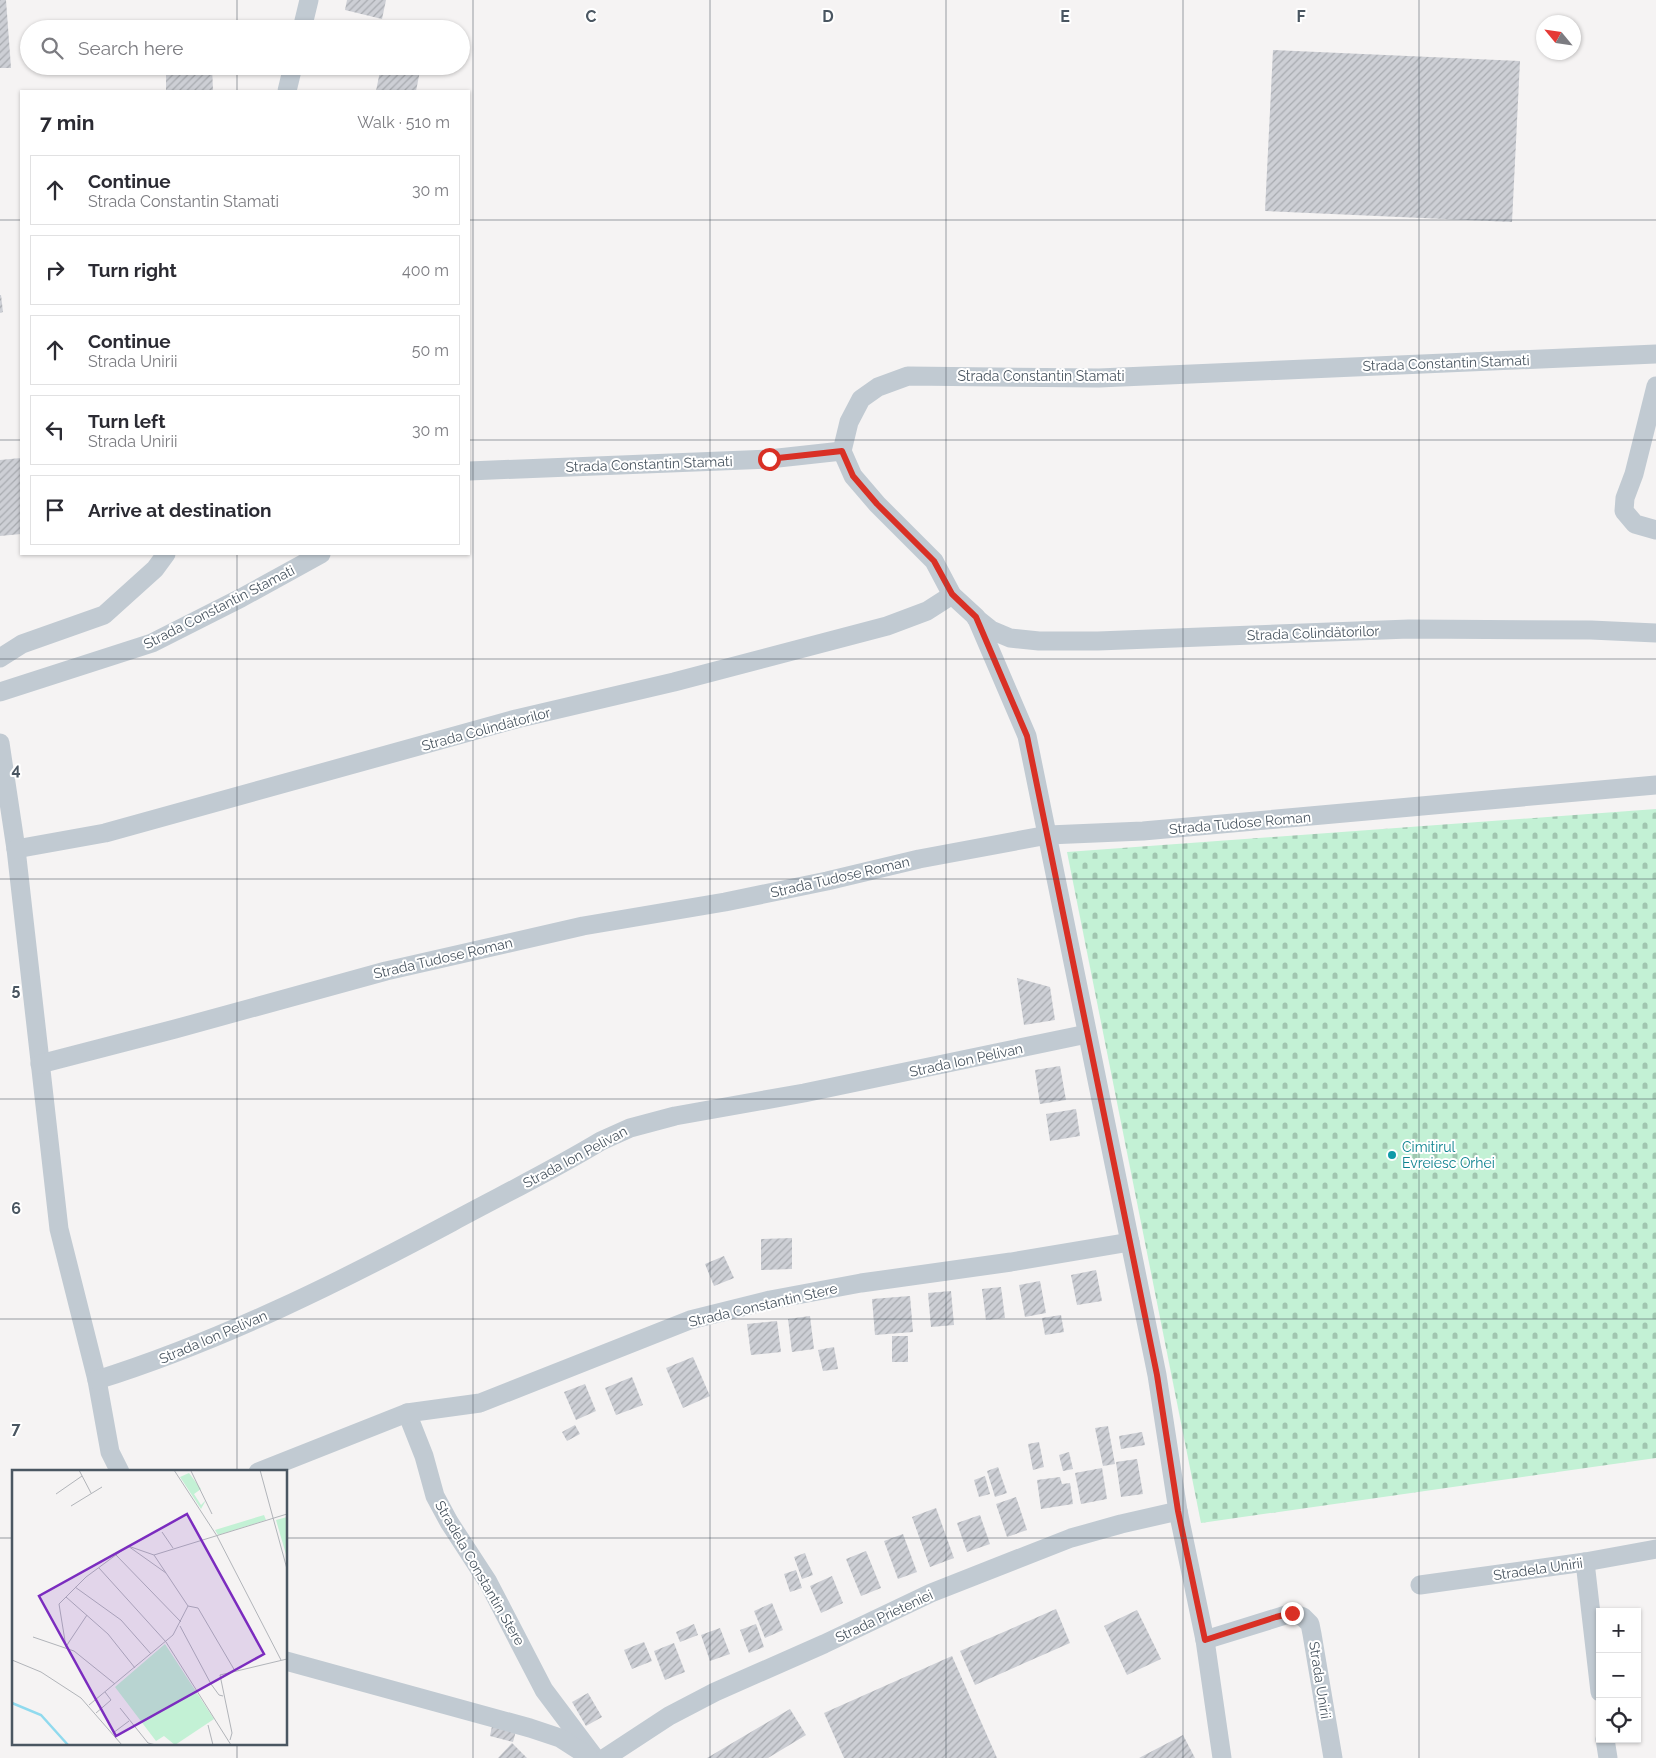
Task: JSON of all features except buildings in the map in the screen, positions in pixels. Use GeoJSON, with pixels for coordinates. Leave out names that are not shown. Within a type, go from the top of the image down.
{"type":"FeatureCollection","features":[{"type":"Feature","properties":{"kind":"street"},"geometry":{"type":"LineString","coordinates":[[304,20],[309,0]]}},
{"type":"Feature","properties":{"kind":"street"},"geometry":{"type":"LineString","coordinates":[[287,90],[291,75]]}},
{"type":"Feature","properties":{"kind":"street","name":"Strada Constantin Stamati"},"geometry":{"type":"LineString","coordinates":[[470,471],[769,459],[842,451],[849,422],[861,400],[878,387],[908,376],[1099,378],[1656,354]]}},
{"type":"Feature","properties":{"kind":"street"},"geometry":{"type":"LineString","coordinates":[[1656,386],[1634,474],[1625,498],[1624,511],[1635,524],[1656,530]]}},
{"type":"Feature","properties":{"kind":"street","name":"Strada Colindătorilor"},"geometry":{"type":"LineString","coordinates":[[842,451],[853,476],[877,504],[934,561],[952,594],[991,630],[1010,638],[1039,641],[1098,641],[1409,629],[1591,630],[1656,633]]}},
{"type":"Feature","properties":{"kind":"street"},"geometry":{"type":"LineString","coordinates":[[0,658],[22,644],[104,615],[154,569],[165,555]]}},
{"type":"Feature","properties":{"kind":"street","name":"Strada Constantin Stamati"},"geometry":{"type":"LineString","coordinates":[[0,692],[152,643],[241,598],[319,555]]}},
{"type":"Feature","properties":{"kind":"street","name":"Strada Colindătorilor"},"geometry":{"type":"LineString","coordinates":[[16,849],[105,833],[516,719],[674,682],[887,626],[927,611],[952,594]]}},
{"type":"Feature","properties":{"kind":"street"},"geometry":{"type":"LineString","coordinates":[[976,617],[1027,736],[1157,1375],[1178,1511],[1205,1640],[1222,1758]]}},
{"type":"Feature","properties":{"kind":"street"},"geometry":{"type":"LineString","coordinates":[[0,743],[16,849],[59,1229],[97,1380],[110,1452],[119,1470]]}},
{"type":"Feature","properties":{"kind":"street","name":"Strada Tudose Roman"},"geometry":{"type":"LineString","coordinates":[[40,1064],[386,971],[584,926],[725,902],[827,881],[919,859],[1048,835],[1152,830],[1656,784]]}},
{"type":"Feature","properties":{"kind":"street","name":"Strada Ion Pelivan"},"geometry":{"type":"LineString","coordinates":[[97,1380],[150,1363],[235,1328],[374,1263],[602,1141],[630,1128],[675,1116],[804,1093],[1087,1034]]}},
{"type":"Feature","properties":{"kind":"street","name":"Strada Constantin Stere"},"geometry":{"type":"LineString","coordinates":[[407,1413],[480,1403],[690,1320],[770,1300],[861,1283],[1011,1262],[1130,1242]]}},
{"type":"Feature","properties":{"kind":"street"},"geometry":{"type":"LineString","coordinates":[[263,1470],[407,1413]]}},
{"type":"Feature","properties":{"kind":"street","name":"Stradela Constantin Stere"},"geometry":{"type":"LineString","coordinates":[[407,1413],[424,1456],[435,1496],[449,1522],[488,1582],[544,1690],[593,1758]]}},
{"type":"Feature","properties":{"kind":"street","name":"Strada Prieteniei"},"geometry":{"type":"LineString","coordinates":[[605,1758],[669,1716],[715,1692],[824,1644],[931,1593],[1071,1538],[1178,1511]]}},
{"type":"Feature","properties":{"kind":"street","name":"Stradela Unirii"},"geometry":{"type":"LineString","coordinates":[[1420,1585],[1585,1562],[1656,1549]]}},
{"type":"Feature","properties":{"kind":"street"},"geometry":{"type":"LineString","coordinates":[[1585,1562],[1596,1657]]}},
{"type":"Feature","properties":{"kind":"street","name":"Strada Unirii"},"geometry":{"type":"LineString","coordinates":[[1205,1640],[1292,1613],[1304,1617],[1310,1624],[1333,1758]]}},
{"type":"Feature","properties":{"kind":"street","name":"Stradela Constantin Stere"},"geometry":{"type":"LineString","coordinates":[[288,1662],[530,1728],[560,1738],[593,1758]]}},
{"type":"Feature","properties":{"kind":"street"},"geometry":{"type":"LineString","coordinates":[[1606,1743],[1608,1758]]}},
{"type":"Feature","properties":{"kind":"green space","name":"Cimitirul Evreiesc Orhei"},"geometry":{"type":"Polygon","coordinates":[[[1656,809],[1656,1458],[1201,1523],[1067,852],[1656,809]]]}},
{"type":"Feature","properties":{"kind":"place","name":"Cimitirul Evreiesc Orhei"},"geometry":{"type":"Point","coordinates":[1392,1155]}},
{"type":"Feature","properties":{"kind":"route"},"geometry":{"type":"LineString","coordinates":[[769,459],[842,451],[853,476],[877,504],[934,561],[952,594],[962,606],[976,617],[1027,736],[1157,1375],[1178,1511],[1205,1640],[1292,1613]]}}]}
